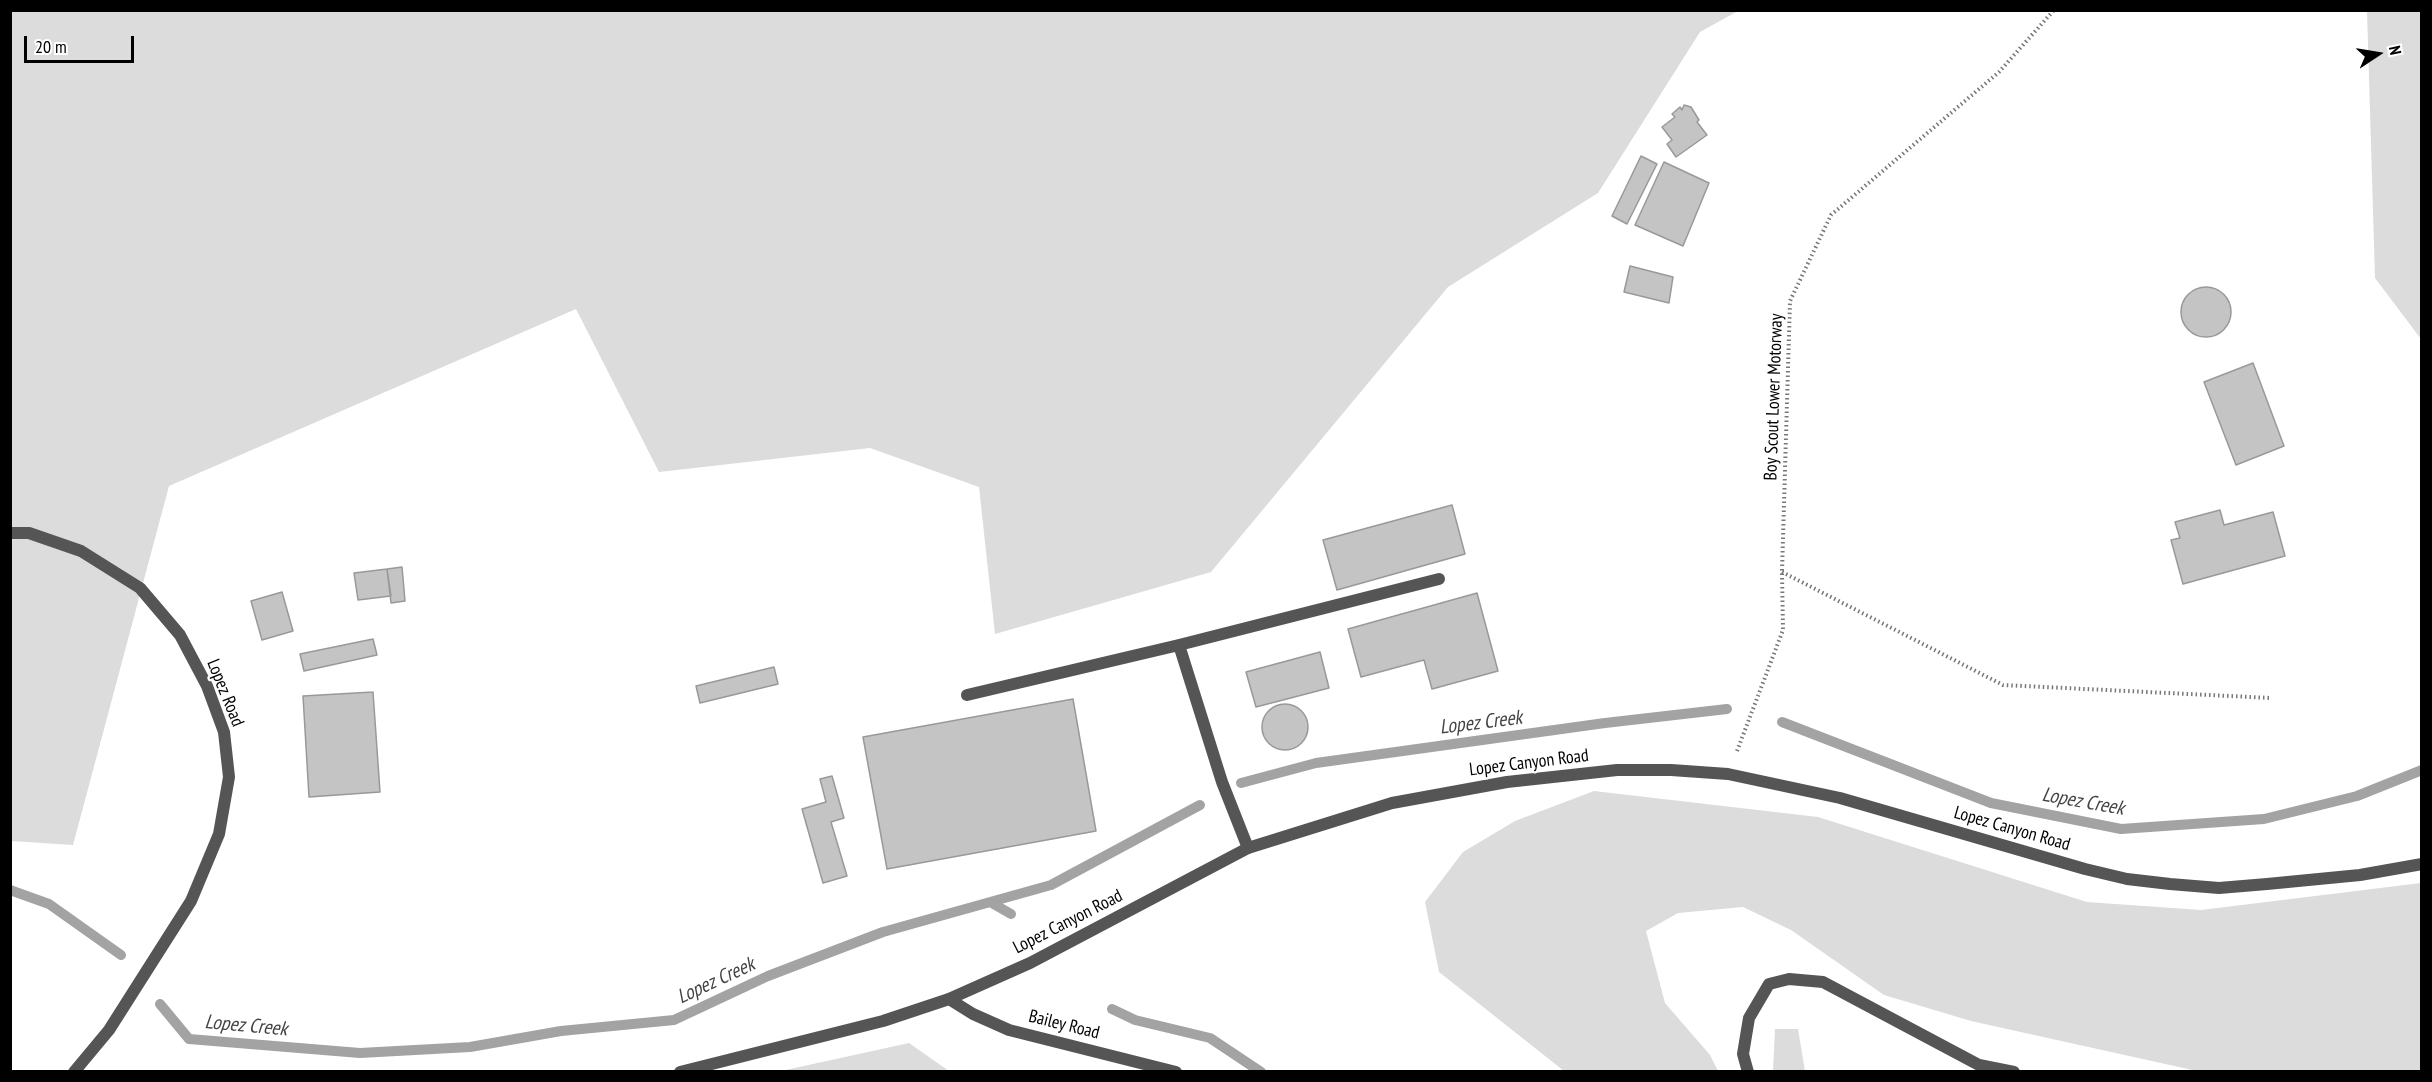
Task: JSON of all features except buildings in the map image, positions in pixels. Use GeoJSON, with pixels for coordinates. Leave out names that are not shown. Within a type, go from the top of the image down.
{"type":"FeatureCollection","features":[{"type":"Feature","properties":{"kind":"street","name":"Lopez Road"},"geometry":{"type":"LineString","coordinates":[[10,533],[29,533],[81,551],[140,588],[180,635],[207,686],[224,732],[229,777],[219,834],[191,901],[109,1030],[74,1071]]}},
{"type":"Feature","properties":{"kind":"street"},"geometry":{"type":"LineString","coordinates":[[967,695],[1179,645],[1439,579]]}},
{"type":"Feature","properties":{"kind":"street"},"geometry":{"type":"LineString","coordinates":[[1179,645],[1222,782],[1248,848]]}},
{"type":"Feature","properties":{"kind":"street","name":"Lopez Canyon Road"},"geometry":{"type":"LineString","coordinates":[[680,1071],[882,1021],[950,999],[1030,963],[1248,848],[1392,802],[1507,782],[1617,770],[1671,770],[1728,774],[1840,798],[2037,856],[2127,879],[2219,888],[2314,880],[2421,864]]}},
{"type":"Feature","properties":{"kind":"street"},"geometry":{"type":"LineString","coordinates":[[1748,1071],[1743,1054],[1749,1018],[1769,984],[1789,980],[1823,982],[1979,1065],[2014,1071]]}},
{"type":"Feature","properties":{"kind":"street","name":"Bailey Road"},"geometry":{"type":"LineString","coordinates":[[950,999],[973,1014],[1009,1030],[1176,1071]]}},
{"type":"Feature","properties":{"kind":"path","name":"Boy Scout Lower Motorway"},"geometry":{"type":"LineString","coordinates":[[1728,774],[1783,630],[1782,572],[1790,301],[1831,215],[1999,72],[2054,10]]}},
{"type":"Feature","properties":{"kind":"path"},"geometry":{"type":"LineString","coordinates":[[1782,572],[2003,685],[2271,698]]}},
{"type":"Feature","properties":{"kind":"shaded area"},"geometry":{"type":"Polygon","coordinates":[[[10,11],[1738,11],[1700,32],[1598,193],[1448,287],[1211,572],[995,634],[979,487],[870,448],[659,472],[576,309],[169,486],[73,845],[11,841],[10,11]]]}},
{"type":"Feature","properties":{"kind":"shaded area"},"geometry":{"type":"Polygon","coordinates":[[[2367,11],[2421,11],[2421,339],[2375,278],[2367,11]]]}},
{"type":"Feature","properties":{"kind":"shaded area"},"geometry":{"type":"Polygon","coordinates":[[[1594,791],[1818,817],[2087,902],[2201,910],[2421,883],[2421,1071],[2197,1071],[1971,1021],[1884,995],[1791,930],[1743,907],[1678,913],[1646,931],[1665,1003],[1710,1055],[1718,1071],[1564,1071],[1439,972],[1425,902],[1463,852],[1515,821],[1594,791]]]}},
{"type":"Feature","properties":{"kind":"shaded area"},"geometry":{"type":"Polygon","coordinates":[[[1775,1029],[1798,1029],[1805,1071],[1773,1071],[1775,1029]]]}},
{"type":"Feature","properties":{"kind":"shaded area"},"geometry":{"type":"Polygon","coordinates":[[[909,1043],[949,1071],[781,1071],[909,1043]]]}},
{"type":"Feature","properties":{"kind":"waterway","name":"Lopez Creek"},"geometry":{"type":"LineString","coordinates":[[1241,783],[1316,763],[1605,723],[1727,709]]}},
{"type":"Feature","properties":{"kind":"waterway","name":"Lopez Creek"},"geometry":{"type":"LineString","coordinates":[[1782,722],[1991,803],[2121,829],[2264,819],[2357,796],[2422,770]]}},
{"type":"Feature","properties":{"kind":"waterway","name":"Lopez Creek"},"geometry":{"type":"LineString","coordinates":[[160,1004],[189,1039],[360,1053],[470,1047],[561,1031],[674,1020],[768,976],[883,932],[1051,885],[1200,805]]}},
{"type":"Feature","properties":{"kind":"waterway","name":"Lopez Creek"},"geometry":{"type":"LineString","coordinates":[[10,890],[49,904],[121,955]]}},
{"type":"Feature","properties":{"kind":"waterway"},"geometry":{"type":"LineString","coordinates":[[990,902],[1011,914]]}},
{"type":"Feature","properties":{"kind":"waterway"},"geometry":{"type":"LineString","coordinates":[[1112,1009],[1135,1020],[1210,1038],[1261,1072]]}}]}
